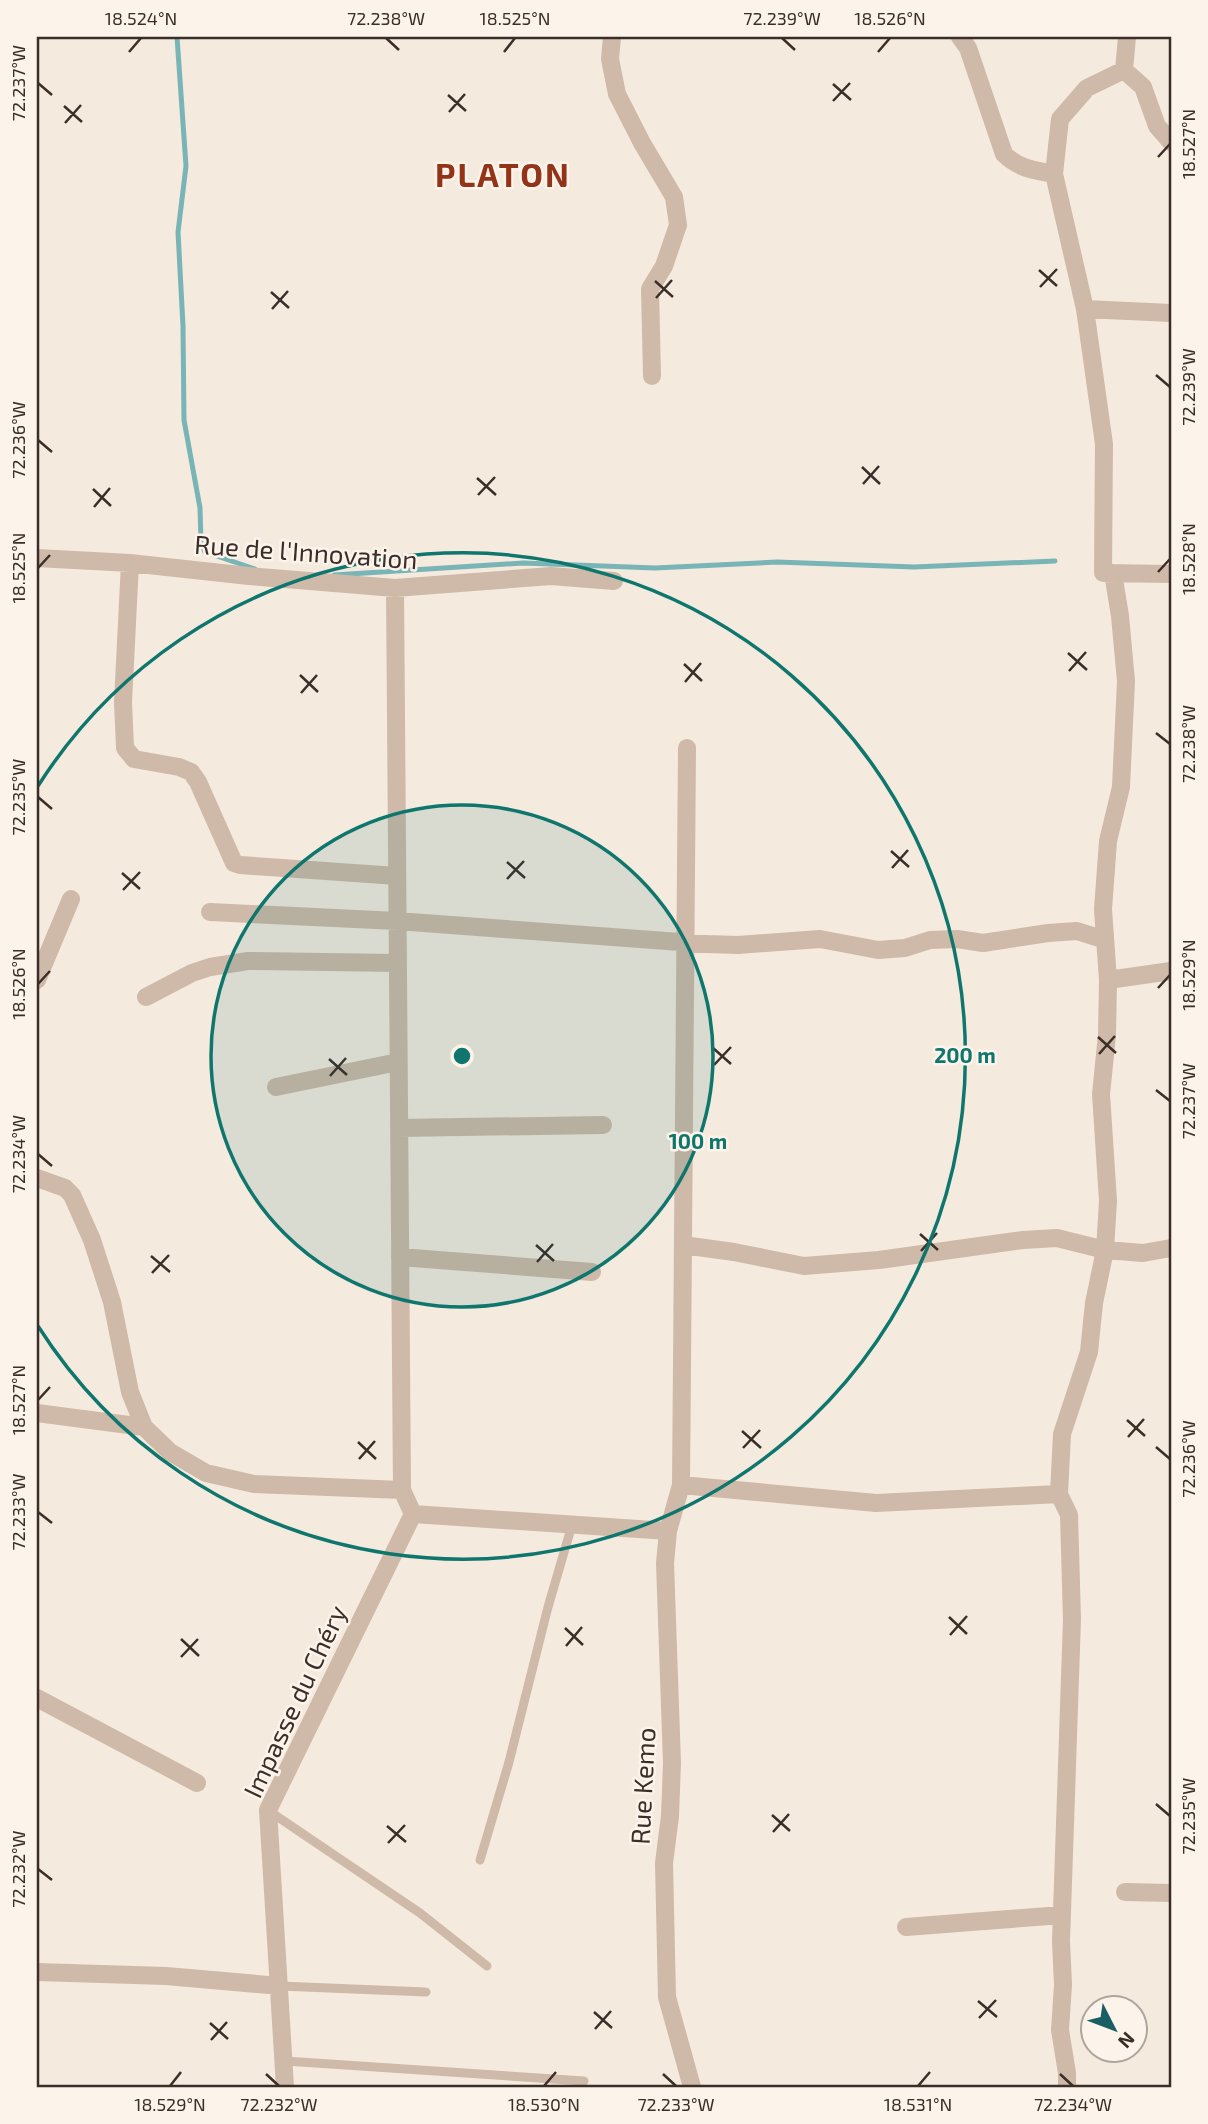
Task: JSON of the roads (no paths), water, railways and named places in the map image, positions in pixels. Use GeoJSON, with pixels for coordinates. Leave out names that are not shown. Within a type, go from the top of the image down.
{"type":"FeatureCollection","features":[{"type":"Feature","properties":{"kind":"street"},"geometry":{"type":"LineString","coordinates":[[612,37],[610,59],[617,94],[674,197],[678,225],[664,266],[650,289],[652,376]]}},
{"type":"Feature","properties":{"kind":"street"},"geometry":{"type":"LineString","coordinates":[[960,37],[968,48],[1004,154],[1024,169],[1054,174]]}},
{"type":"Feature","properties":{"kind":"street"},"geometry":{"type":"LineString","coordinates":[[1124,70],[1127,37]]}},
{"type":"Feature","properties":{"kind":"street"},"geometry":{"type":"LineString","coordinates":[[1067,2087],[1068,2073],[1060,2030],[1072,1619],[1069,1515],[1059,1494],[1062,1434],[1089,1352],[1094,1303],[1105,1250],[1108,1201],[1101,1094],[1107,1035],[1108,980],[1102,909],[1108,841],[1121,788],[1126,693],[1121,615],[1108,573],[1104,444],[1085,309],[1054,174],[1060,119],[1087,88],[1124,70]]}},
{"type":"Feature","properties":{"kind":"street"},"geometry":{"type":"LineString","coordinates":[[1124,70],[1143,87],[1157,126],[1171,142]]}},
{"type":"Feature","properties":{"kind":"street"},"geometry":{"type":"LineString","coordinates":[[1085,309],[1171,313]]}},
{"type":"Feature","properties":{"kind":"street","name":"Rue de l'Innovation"},"geometry":{"type":"LineString","coordinates":[[37,558],[130,563],[395,588],[551,576],[614,581]]}},
{"type":"Feature","properties":{"kind":"street"},"geometry":{"type":"LineString","coordinates":[[130,563],[123,702],[125,748],[134,759],[179,767],[191,772],[234,863],[397,876]]}},
{"type":"Feature","properties":{"kind":"street"},"geometry":{"type":"LineString","coordinates":[[1108,573],[1171,574]]}},
{"type":"Feature","properties":{"kind":"street"},"geometry":{"type":"LineString","coordinates":[[395,588],[402,1490],[413,1514],[668,1531]]}},
{"type":"Feature","properties":{"kind":"street","name":"Rue Kemo"},"geometry":{"type":"LineString","coordinates":[[687,748],[681,1485],[668,1531],[665,1563],[672,1763],[670,1816],[664,1863],[667,1997],[692,2087]]}},
{"type":"Feature","properties":{"kind":"street"},"geometry":{"type":"LineString","coordinates":[[37,980],[71,899]]}},
{"type":"Feature","properties":{"kind":"street"},"geometry":{"type":"LineString","coordinates":[[210,912],[397,921],[738,945],[820,939],[878,950],[905,947],[930,940],[957,939],[983,943],[1077,931],[1105,940]]}},
{"type":"Feature","properties":{"kind":"street"},"geometry":{"type":"LineString","coordinates":[[146,998],[192,973],[248,961],[398,964]]}},
{"type":"Feature","properties":{"kind":"street"},"geometry":{"type":"LineString","coordinates":[[1108,980],[1171,971]]}},
{"type":"Feature","properties":{"kind":"street"},"geometry":{"type":"LineString","coordinates":[[276,1087],[398,1062]]}},
{"type":"Feature","properties":{"kind":"street"},"geometry":{"type":"LineString","coordinates":[[399,1128],[603,1125]]}},
{"type":"Feature","properties":{"kind":"street"},"geometry":{"type":"LineString","coordinates":[[37,1178],[65,1188],[72,1195],[92,1240],[112,1302],[130,1392],[144,1427],[170,1452],[206,1473],[254,1484],[402,1490]]}},
{"type":"Feature","properties":{"kind":"street"},"geometry":{"type":"LineString","coordinates":[[683,1245],[804,1266],[878,1260],[1056,1238],[1105,1250],[1143,1253],[1171,1248]]}},
{"type":"Feature","properties":{"kind":"street"},"geometry":{"type":"LineString","coordinates":[[400,1257],[593,1272]]}},
{"type":"Feature","properties":{"kind":"street"},"geometry":{"type":"LineString","coordinates":[[37,1413],[144,1427]]}},
{"type":"Feature","properties":{"kind":"street"},"geometry":{"type":"LineString","coordinates":[[681,1485],[876,1503],[1059,1494]]}},
{"type":"Feature","properties":{"kind":"street","name":"Impasse du Chéry"},"geometry":{"type":"LineString","coordinates":[[285,2087],[268,1810],[413,1514]]}},
{"type":"Feature","properties":{"kind":"street"},"geometry":{"type":"LineString","coordinates":[[37,1698],[197,1783]]}},
{"type":"Feature","properties":{"kind":"street"},"geometry":{"type":"LineString","coordinates":[[1125,1892],[1171,1893]]}},
{"type":"Feature","properties":{"kind":"street"},"geometry":{"type":"LineString","coordinates":[[906,1927],[1062,1915]]}},
{"type":"Feature","properties":{"kind":"street"},"geometry":{"type":"LineString","coordinates":[[37,1972],[166,1976],[280,1986]]}},
{"type":"Feature","properties":{"kind":"lane"},"geometry":{"type":"LineString","coordinates":[[480,1860],[572,1525]]}},
{"type":"Feature","properties":{"kind":"lane"},"geometry":{"type":"LineString","coordinates":[[268,1810],[420,1913],[486,1966]]}},
{"type":"Feature","properties":{"kind":"lane"},"geometry":{"type":"LineString","coordinates":[[280,1986],[426,1992]]}},
{"type":"Feature","properties":{"kind":"lane"},"geometry":{"type":"LineString","coordinates":[[285,2061],[584,2081]]}},
{"type":"Feature","properties":{"kind":"waterway"},"geometry":{"type":"LineString","coordinates":[[177,37],[186,166],[178,232],[184,420],[200,508],[201,543],[205,552],[255,569]]}},
{"type":"Feature","properties":{"kind":"waterway"},"geometry":{"type":"LineString","coordinates":[[334,575],[523,563],[655,568],[777,562],[914,567],[1055,561]]}},
{"type":"Feature","properties":{"kind":"district","name":"PLATON"},"geometry":{"type":"Point","coordinates":[503,174]}}]}
